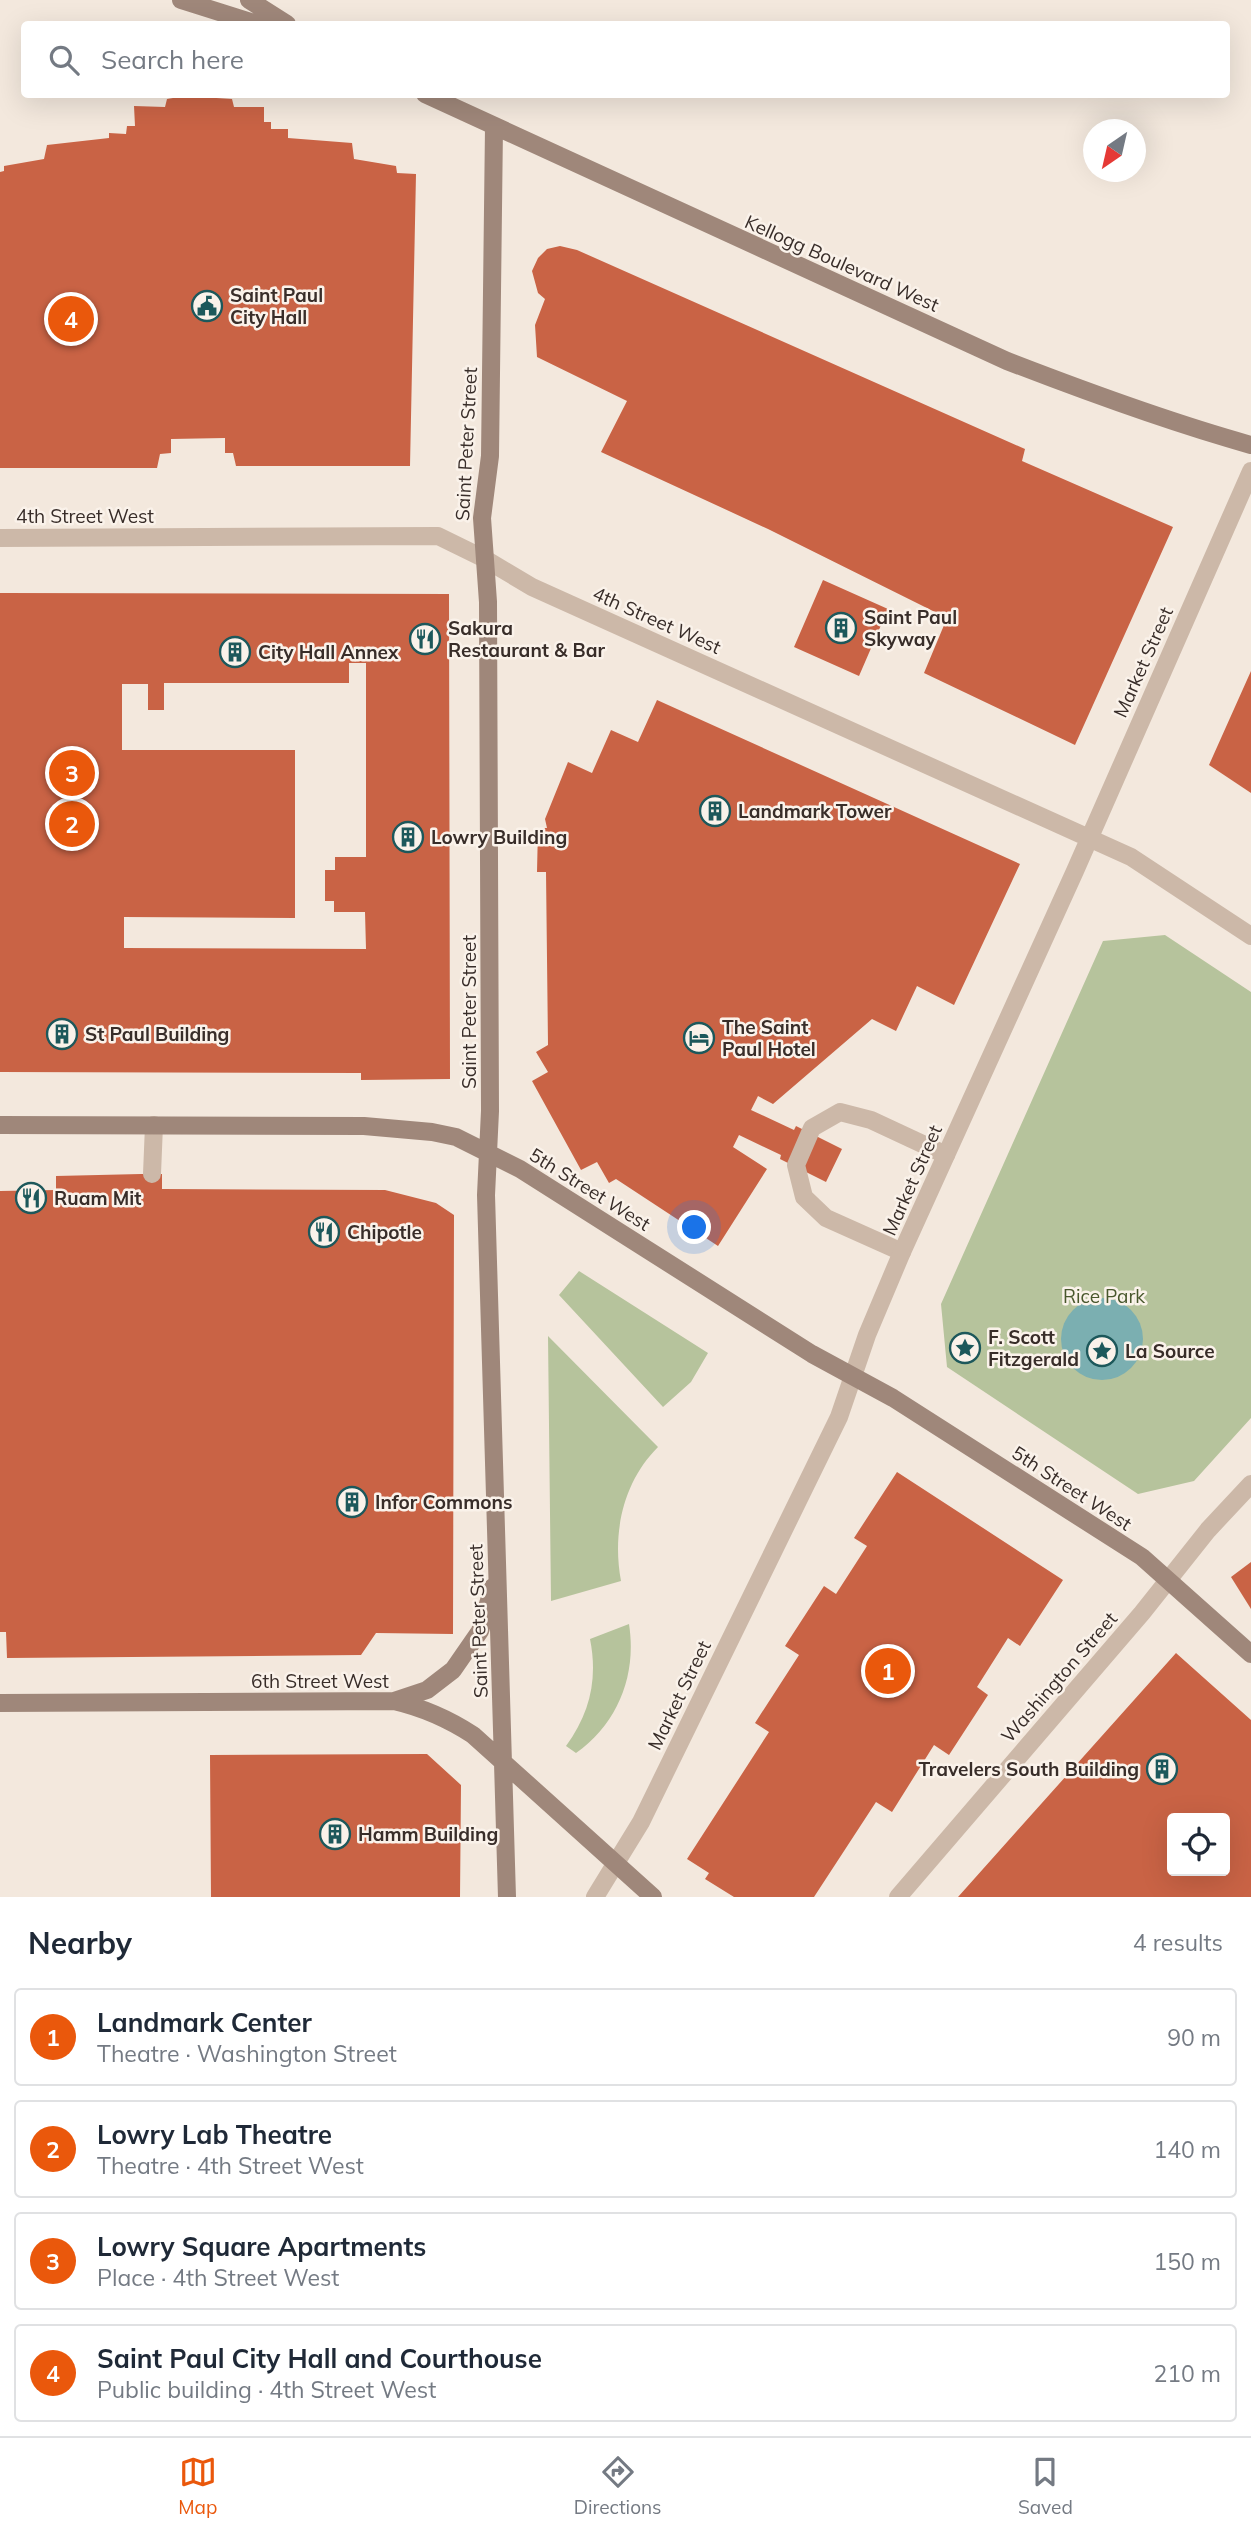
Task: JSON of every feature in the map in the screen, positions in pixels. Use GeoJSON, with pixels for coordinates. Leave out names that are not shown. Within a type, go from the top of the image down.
{"type":"FeatureCollection","features":[{"type":"Feature","properties":{"kind":"main road"},"geometry":{"type":"LineString","coordinates":[[181,0],[248,21]]}},
{"type":"Feature","properties":{"kind":"main road"},"geometry":{"type":"LineString","coordinates":[[250,0],[282,21]]}},
{"type":"Feature","properties":{"kind":"main road","name":"Kellogg Boulevard West"},"geometry":{"type":"LineString","coordinates":[[433,98],[1007,361],[1140,410],[1251,445]]}},
{"type":"Feature","properties":{"kind":"main road","name":"Saint Peter Street"},"geometry":{"type":"LineString","coordinates":[[494,127],[490,456],[482,518],[488,616],[490,1111],[486,1195],[507,1897]]}},
{"type":"Feature","properties":{"kind":"main road","name":"5th Street West"},"geometry":{"type":"LineString","coordinates":[[0,1125],[364,1126],[432,1132],[456,1138],[520,1169],[812,1354],[893,1398],[1130,1549],[1251,1654]]}},
{"type":"Feature","properties":{"kind":"main road"},"geometry":{"type":"LineString","coordinates":[[394,1701],[427,1690],[453,1670],[480,1631],[497,1572]]}},
{"type":"Feature","properties":{"kind":"main road","name":"6th Street West"},"geometry":{"type":"LineString","coordinates":[[0,1703],[394,1701],[422,1708],[448,1718],[473,1735],[503,1765],[653,1897]]}},
{"type":"Feature","properties":{"kind":"street","name":"Market Street"},"geometry":{"type":"LineString","coordinates":[[595,1897],[641,1822],[839,1417],[867,1335],[902,1252],[1075,872],[1088,836],[1251,471]]}},
{"type":"Feature","properties":{"kind":"street","name":"4th Street West"},"geometry":{"type":"LineString","coordinates":[[0,538],[438,536],[485,559],[532,587],[1131,857],[1251,936]]}},
{"type":"Feature","properties":{"kind":"street"},"geometry":{"type":"LineString","coordinates":[[902,1252],[826,1218],[804,1197],[796,1165],[812,1128],[840,1112],[871,1120],[946,1155]]}},
{"type":"Feature","properties":{"kind":"street"},"geometry":{"type":"LineString","coordinates":[[152,1174],[154,1125]]}},
{"type":"Feature","properties":{"kind":"street","name":"Washington Street"},"geometry":{"type":"LineString","coordinates":[[898,1897],[1142,1613],[1208,1530],[1251,1484]]}},
{"type":"Feature","properties":{"kind":"green space","name":"Rice Park"},"geometry":{"type":"Polygon","coordinates":[[[1165,935],[1251,992],[1251,1418],[1194,1481],[1138,1494],[947,1367],[941,1304],[1103,941],[1165,935]]]}},
{"type":"Feature","properties":{"kind":"green space"},"geometry":{"type":"Polygon","coordinates":[[[579,1271],[708,1353],[691,1382],[663,1407],[559,1295],[579,1271]]]}},
{"type":"Feature","properties":{"kind":"green space"},"geometry":{"type":"Polygon","coordinates":[[[548,1336],[658,1447],[636,1476],[623,1509],[618,1545],[621,1581],[551,1601],[548,1336]]]}},
{"type":"Feature","properties":{"kind":"green space"},"geometry":{"type":"Polygon","coordinates":[[[629,1624],[630,1661],[621,1696],[603,1727],[576,1753],[566,1746],[581,1721],[590,1695],[593,1668],[590,1639],[629,1624]]]}},
{"type":"Feature","properties":{"kind":"water"},"geometry":{"type":"Polygon","coordinates":[[[1102,1298],[1118,1301],[1131,1310],[1140,1323],[1143,1339],[1140,1355],[1131,1368],[1118,1377],[1102,1380],[1086,1377],[1073,1368],[1064,1355],[1061,1339],[1064,1323],[1073,1310],[1086,1301],[1102,1298]]]}},
{"type":"Feature","properties":{"kind":"building","name":"Saint Paul City Hall"},"geometry":{"type":"Polygon","coordinates":[[[167,99],[232,99],[234,107],[264,107],[264,122],[271,122],[271,129],[288,129],[288,138],[352,143],[354,159],[396,166],[397,173],[416,174],[410,466],[236,466],[233,453],[225,453],[225,438],[171,439],[171,453],[160,454],[157,468],[0,468],[0,172],[4,171],[4,166],[44,159],[47,145],[109,138],[109,133],[126,134],[127,126],[135,126],[134,106],[165,107],[167,99]]]}},
{"type":"Feature","properties":{"kind":"building"},"geometry":{"type":"Polygon","coordinates":[[[560,246],[577,250],[1025,449],[1022,461],[1173,527],[1075,745],[924,673],[947,618],[768,529],[601,452],[627,401],[537,357],[535,325],[545,299],[538,293],[532,271],[538,258],[547,249],[560,246]]]}},
{"type":"Feature","properties":{"kind":"building","name":"Saint Paul Skyway"},"geometry":{"type":"Polygon","coordinates":[[[823,580],[888,609],[859,676],[794,647],[823,580]]]}},
{"type":"Feature","properties":{"kind":"building"},"geometry":{"type":"Polygon","coordinates":[[[0,593],[449,594],[450,1079],[361,1080],[361,1073],[0,1072],[0,593]],[[349,663],[349,683],[164,683],[164,710],[148,710],[148,684],[122,684],[122,750],[295,750],[295,918],[124,917],[124,948],[366,949],[365,912],[334,912],[334,901],[325,901],[325,870],[335,870],[335,857],[366,857],[366,663],[349,663]]]}},
{"type":"Feature","properties":{"kind":"building"},"geometry":{"type":"Polygon","coordinates":[[[1251,671],[1251,793],[1209,765],[1251,671]]]}},
{"type":"Feature","properties":{"kind":"building"},"geometry":{"type":"Polygon","coordinates":[[[657,700],[1020,864],[954,1005],[917,986],[896,1031],[872,1019],[773,1104],[758,1096],[751,1110],[794,1130],[796,1126],[842,1149],[826,1182],[780,1159],[781,1155],[739,1135],[733,1147],[767,1169],[718,1246],[616,1179],[609,1183],[597,1162],[581,1170],[532,1081],[548,1072],[536,1052],[548,1045],[546,872],[537,872],[538,828],[547,828],[545,819],[568,762],[592,773],[611,730],[638,742],[657,700]]]}},
{"type":"Feature","properties":{"kind":"building"},"geometry":{"type":"Polygon","coordinates":[[[162,1174],[162,1189],[385,1190],[436,1203],[454,1215],[453,1634],[376,1633],[361,1655],[7,1658],[6,1632],[0,1632],[0,1191],[56,1190],[56,1176],[162,1174]]]}},
{"type":"Feature","properties":{"kind":"building"},"geometry":{"type":"Polygon","coordinates":[[[897,1472],[1063,1580],[1020,1646],[1008,1638],[977,1687],[988,1695],[949,1755],[934,1745],[892,1812],[876,1802],[814,1897],[734,1897],[705,1879],[709,1873],[687,1859],[769,1732],[755,1723],[799,1655],[785,1646],[824,1586],[836,1594],[867,1546],[854,1538],[897,1472]]]}},
{"type":"Feature","properties":{"kind":"building"},"geometry":{"type":"Polygon","coordinates":[[[1251,1562],[1251,1609],[1231,1577],[1251,1562]]]}},
{"type":"Feature","properties":{"kind":"building","name":"Travelers South Building"},"geometry":{"type":"Polygon","coordinates":[[[1176,1653],[1251,1720],[1251,1897],[958,1897],[1176,1653]]]}},
{"type":"Feature","properties":{"kind":"building","name":"Hamm Building"},"geometry":{"type":"Polygon","coordinates":[[[427,1754],[461,1785],[460,1897],[211,1897],[210,1755],[427,1754]]]}},
{"type":"Feature","properties":{"kind":"place","name":"Saint Paul City Hall"},"geometry":{"type":"Point","coordinates":[207,306]}},
{"type":"Feature","properties":{"kind":"place","name":"Saint Paul City Hall and Courthouse"},"geometry":{"type":"Point","coordinates":[71,319]}},
{"type":"Feature","properties":{"kind":"place","name":"Saint Paul Skyway"},"geometry":{"type":"Point","coordinates":[841,628]}},
{"type":"Feature","properties":{"kind":"place","name":"Sakura Restaurant & Bar"},"geometry":{"type":"Point","coordinates":[425,639]}},
{"type":"Feature","properties":{"kind":"place","name":"City Hall Annex"},"geometry":{"type":"Point","coordinates":[235,652]}},
{"type":"Feature","properties":{"kind":"place","name":"Lowry Square Apartments"},"geometry":{"type":"Point","coordinates":[72,773]}},
{"type":"Feature","properties":{"kind":"place","name":"Landmark Tower"},"geometry":{"type":"Point","coordinates":[715,811]}},
{"type":"Feature","properties":{"kind":"place","name":"Lowry Lab Theatre"},"geometry":{"type":"Point","coordinates":[72,824]}},
{"type":"Feature","properties":{"kind":"place","name":"Lowry Building"},"geometry":{"type":"Point","coordinates":[408,837]}},
{"type":"Feature","properties":{"kind":"place","name":"St Paul Building"},"geometry":{"type":"Point","coordinates":[62,1034]}},
{"type":"Feature","properties":{"kind":"place","name":"The Saint Paul Hotel"},"geometry":{"type":"Point","coordinates":[699,1038]}},
{"type":"Feature","properties":{"kind":"place","name":"Ruam Mit"},"geometry":{"type":"Point","coordinates":[31,1198]}},
{"type":"Feature","properties":{"kind":"place","name":"Chipotle"},"geometry":{"type":"Point","coordinates":[324,1232]}},
{"type":"Feature","properties":{"kind":"place","name":"F. Scott Fitzgerald"},"geometry":{"type":"Point","coordinates":[965,1348]}},
{"type":"Feature","properties":{"kind":"place","name":"La Source"},"geometry":{"type":"Point","coordinates":[1102,1351]}},
{"type":"Feature","properties":{"kind":"place","name":"Infor Commons"},"geometry":{"type":"Point","coordinates":[352,1502]}},
{"type":"Feature","properties":{"kind":"place","name":"Landmark Center"},"geometry":{"type":"Point","coordinates":[888,1671]}},
{"type":"Feature","properties":{"kind":"place","name":"Travelers South Building"},"geometry":{"type":"Point","coordinates":[1162,1769]}},
{"type":"Feature","properties":{"kind":"place","name":"Hamm Building"},"geometry":{"type":"Point","coordinates":[335,1834]}}]}
